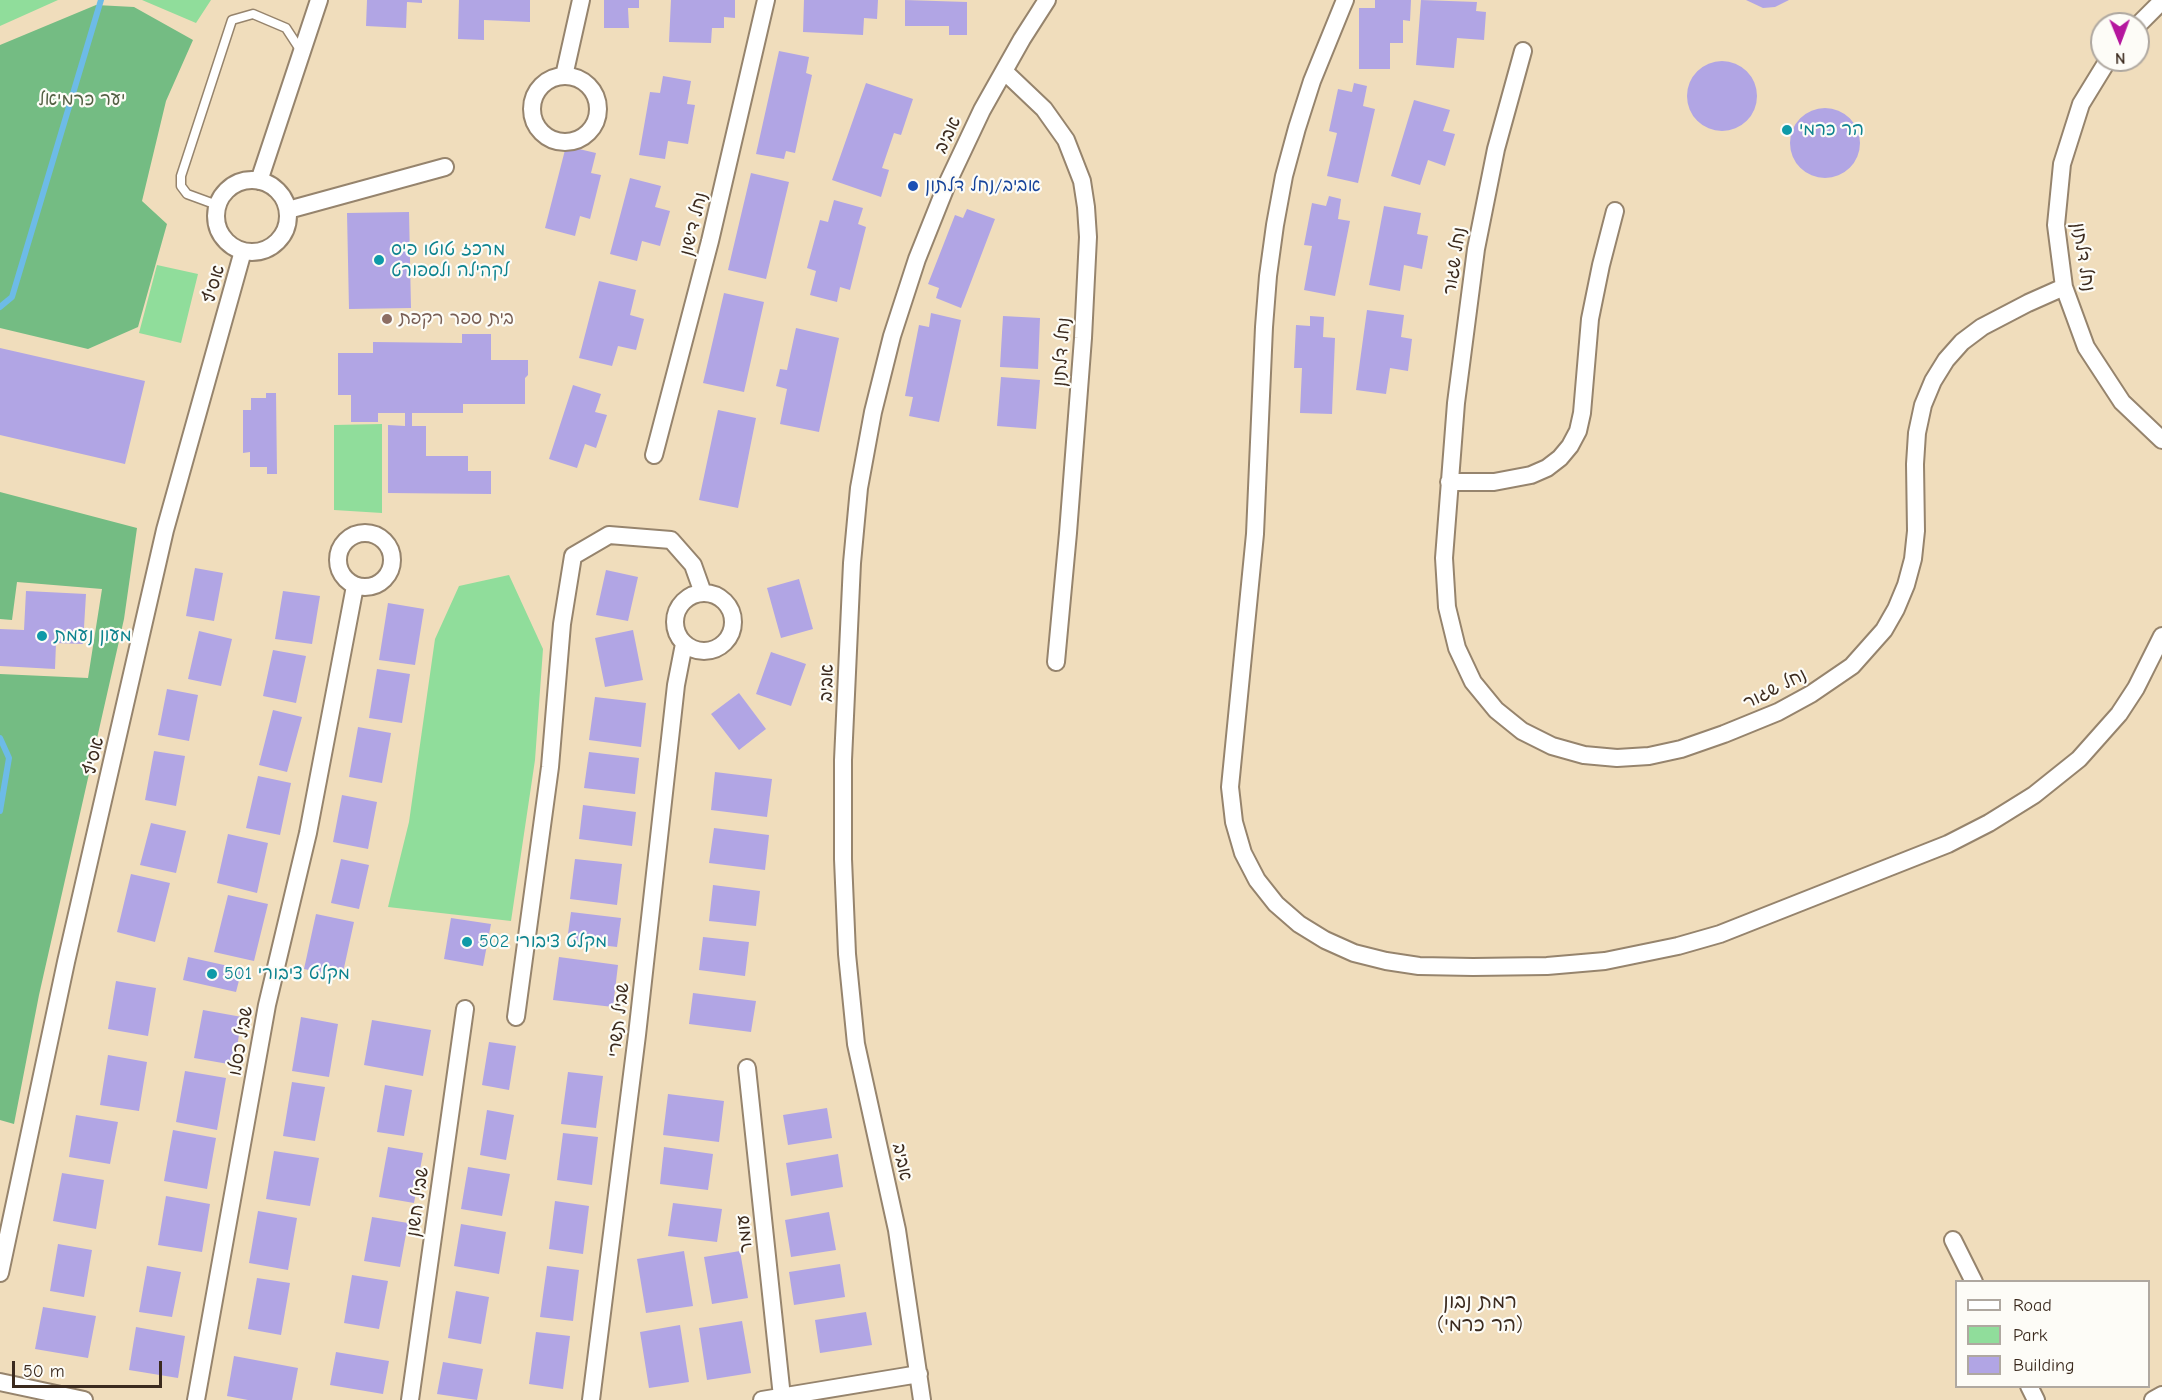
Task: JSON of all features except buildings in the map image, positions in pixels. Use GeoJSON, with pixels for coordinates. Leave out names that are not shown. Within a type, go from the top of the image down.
{"type":"FeatureCollection","features":[{"type":"Feature","properties":{"kind":"street"},"geometry":{"type":"LineString","coordinates":[[259,181],[319,0]]}},
{"type":"Feature","properties":{"kind":"street"},"geometry":{"type":"LineString","coordinates":[[564,76],[581,0]]}},
{"type":"Feature","properties":{"kind":"street","name":"נחל דישון"},"geometry":{"type":"LineString","coordinates":[[654,455],[704,262],[766,0]]}},
{"type":"Feature","properties":{"kind":"street","name":"אביב"},"geometry":{"type":"LineString","coordinates":[[922,1400],[897,1230],[856,1044],[847,954],[843,859],[843,770],[852,563],[861,477],[873,412],[892,336],[917,259],[947,184],[982,110],[1047,0]]}},
{"type":"Feature","properties":{"kind":"street"},"geometry":{"type":"LineString","coordinates":[[1345,0],[1326,45],[1300,119],[1284,176],[1275,225],[1264,327],[1255,534],[1230,787],[1234,822],[1243,853],[1257,880],[1276,904],[1299,924],[1325,940],[1354,952],[1386,961],[1419,966],[1473,967],[1547,966],[1605,961],[1678,946],[1734,929],[1948,844],[1989,823],[2034,795],[2079,759],[2119,714],[2136,688],[2162,636]]}},
{"type":"Feature","properties":{"kind":"street"},"geometry":{"type":"LineString","coordinates":[[2150,14],[2162,1]]}},
{"type":"Feature","properties":{"kind":"street","name":"נחל שגור"},"geometry":{"type":"LineString","coordinates":[[1523,51],[1496,149],[1476,249],[1461,351],[1444,558],[1447,607],[1457,648],[1473,682],[1496,710],[1522,731],[1552,746],[1584,755],[1617,758],[1649,756],[1681,749],[1745,726],[1811,694],[1852,666],[1884,630],[1906,585],[1913,560],[1916,531],[1917,433],[1923,405],[1933,381],[1951,354],[1962,342],[1982,327],[2064,287]]}},
{"type":"Feature","properties":{"kind":"street","name":"נחל דלתון"},"geometry":{"type":"LineString","coordinates":[[1004,71],[1044,109],[1066,140],[1082,181],[1086,207],[1088,237],[1083,327],[1056,662]]}},
{"type":"Feature","properties":{"kind":"street","name":"נחל דלתון"},"geometry":{"type":"LineString","coordinates":[[2101,72],[2081,104],[2062,164],[2056,225],[2064,287],[2086,347],[2122,402],[2162,440]]}},
{"type":"Feature","properties":{"kind":"street"},"geometry":{"type":"LineString","coordinates":[[564,76],[574,78],[588,86],[596,98],[598,108],[594,124],[588,132],[576,140],[565,142],[555,141],[542,133],[533,120],[531,110],[535,95],[541,86],[549,80],[564,76]]}},
{"type":"Feature","properties":{"kind":"street"},"geometry":{"type":"LineString","coordinates":[[288,210],[445,167]]}},
{"type":"Feature","properties":{"kind":"street"},"geometry":{"type":"LineString","coordinates":[[259,181],[273,186],[281,194],[288,210],[287,226],[275,244],[265,250],[243,251],[232,247],[218,229],[217,206],[222,195],[230,187],[240,182],[259,181]]}},
{"type":"Feature","properties":{"kind":"street"},"geometry":{"type":"LineString","coordinates":[[1449,482],[1494,482],[1531,475],[1547,468],[1570,446],[1578,431],[1582,413],[1593,301],[1615,211]]}},
{"type":"Feature","properties":{"kind":"street","name":"אסיף"},"geometry":{"type":"LineString","coordinates":[[0,1274],[66,962],[165,530],[243,251]]}},
{"type":"Feature","properties":{"kind":"street"},"geometry":{"type":"LineString","coordinates":[[516,1017],[550,767],[562,624],[573,556],[609,536],[671,540],[693,565],[703,593]]}},
{"type":"Feature","properties":{"kind":"street","name":"שביל כסלו"},"geometry":{"type":"LineString","coordinates":[[196,1400],[267,1005],[308,833],[355,586]]}},
{"type":"Feature","properties":{"kind":"street"},"geometry":{"type":"LineString","coordinates":[[703,593],[721,598],[727,605],[733,623],[731,632],[720,647],[702,652],[684,644],[675,627],[675,617],[684,600],[703,593]]}},
{"type":"Feature","properties":{"kind":"street","name":"שביל תשרי"},"geometry":{"type":"LineString","coordinates":[[591,1400],[637,1035],[676,685],[684,644]]}},
{"type":"Feature","properties":{"kind":"street","name":"שביל חשון"},"geometry":{"type":"LineString","coordinates":[[410,1400],[465,1009]]}},
{"type":"Feature","properties":{"kind":"street","name":"עומר"},"geometry":{"type":"LineString","coordinates":[[747,1068],[782,1397]]}},
{"type":"Feature","properties":{"kind":"street"},"geometry":{"type":"LineString","coordinates":[[1953,1240],[1973,1280]]}},
{"type":"Feature","properties":{"kind":"street"},"geometry":{"type":"LineString","coordinates":[[762,1400],[919,1374]]}},
{"type":"Feature","properties":{"kind":"street"},"geometry":{"type":"LineString","coordinates":[[0,1382],[84,1400]]}},
{"type":"Feature","properties":{"kind":"street"},"geometry":{"type":"LineString","coordinates":[[2153,1400],[2162,1395]]}},
{"type":"Feature","properties":{"kind":"lane"},"geometry":{"type":"LineString","coordinates":[[217,206],[187,194],[181,186],[181,176],[232,20],[253,14],[286,28],[301,51]]}},
{"type":"Feature","properties":{"kind":"green space"},"geometry":{"type":"Polygon","coordinates":[[[0,0],[58,0],[0,26],[0,0]]]}},
{"type":"Feature","properties":{"kind":"green space"},"geometry":{"type":"Polygon","coordinates":[[[142,0],[211,0],[196,23],[142,0]]]}},
{"type":"Feature","properties":{"kind":"green space","name":"יער כרמיאל"},"geometry":{"type":"Polygon","coordinates":[[[96,5],[134,7],[193,40],[166,101],[142,201],[167,224],[138,327],[88,349],[0,328],[0,45],[96,5]]]}},
{"type":"Feature","properties":{"kind":"green space"},"geometry":{"type":"Polygon","coordinates":[[[157,265],[198,274],[181,343],[139,333],[157,265]]]}},
{"type":"Feature","properties":{"kind":"green space"},"geometry":{"type":"Polygon","coordinates":[[[382,424],[382,513],[334,510],[334,425],[382,424]]]}},
{"type":"Feature","properties":{"kind":"green space"},"geometry":{"type":"Polygon","coordinates":[[[0,492],[137,528],[124,619],[39,995],[14,1124],[0,1120],[0,674],[88,678],[102,589],[17,582],[12,620],[0,619],[0,492]]]}},
{"type":"Feature","properties":{"kind":"green space"},"geometry":{"type":"Polygon","coordinates":[[[509,575],[543,649],[535,760],[511,921],[388,907],[409,822],[435,639],[459,586],[509,575]]]}},
{"type":"Feature","properties":{"kind":"waterway"},"geometry":{"type":"LineString","coordinates":[[0,307],[12,297],[101,0]]}},
{"type":"Feature","properties":{"kind":"waterway"},"geometry":{"type":"LineString","coordinates":[[0,738],[9,758],[0,811]]}},
{"type":"Feature","properties":{"kind":"place","name":"הר כרמי"},"geometry":{"type":"Point","coordinates":[1787,130]}},
{"type":"Feature","properties":{"kind":"place","name":"אביב/נחל דלתון"},"geometry":{"type":"Point","coordinates":[913,186]}},
{"type":"Feature","properties":{"kind":"place","name":"מרכז טוטו פיס לקהילה ולספורט"},"geometry":{"type":"Point","coordinates":[379,260]}},
{"type":"Feature","properties":{"kind":"place","name":"בית ספר רקפת"},"geometry":{"type":"Point","coordinates":[387,319]}},
{"type":"Feature","properties":{"kind":"place","name":"מעון נעמת"},"geometry":{"type":"Point","coordinates":[42,636]}},
{"type":"Feature","properties":{"kind":"place","name":"מקלט ציבורי 502"},"geometry":{"type":"Point","coordinates":[467,942]}},
{"type":"Feature","properties":{"kind":"place","name":"מקלט ציבורי 501"},"geometry":{"type":"Point","coordinates":[212,974]}},
{"type":"Feature","properties":{"kind":"district","name":"רמת נבון (הר כרמי)"},"geometry":{"type":"Point","coordinates":[1480,1314]}}]}
